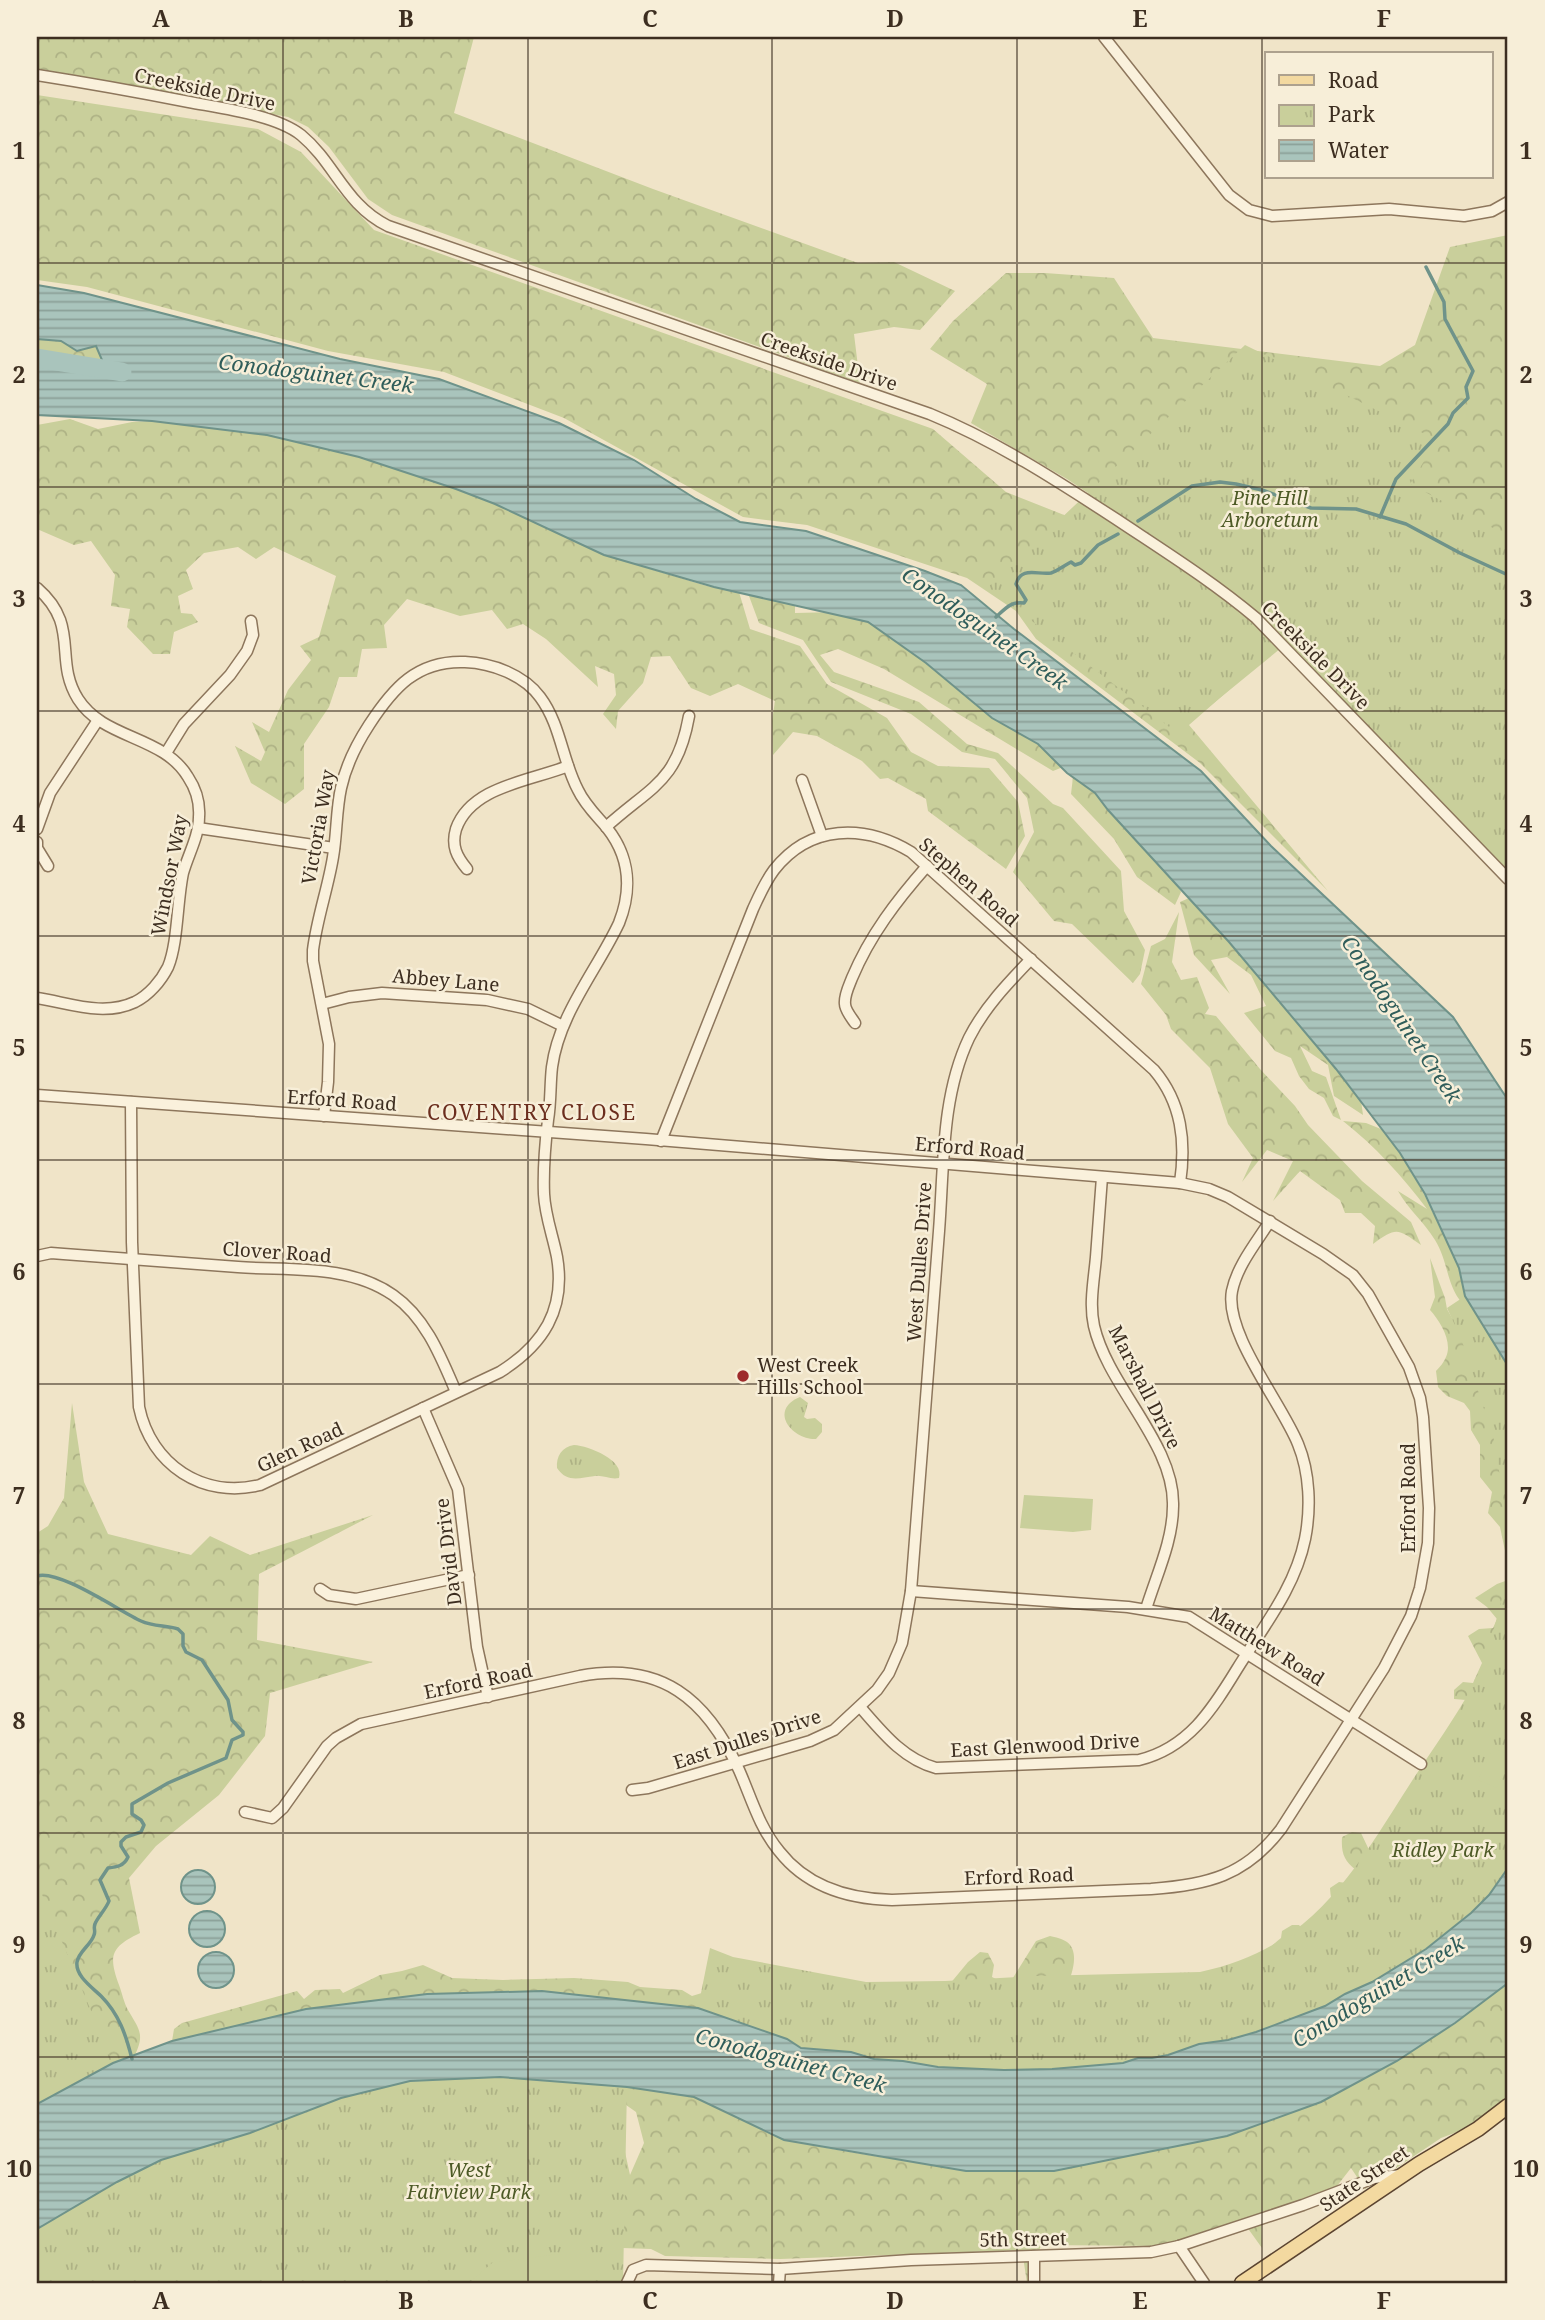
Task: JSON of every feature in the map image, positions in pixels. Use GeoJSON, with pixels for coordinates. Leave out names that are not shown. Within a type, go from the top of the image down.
{"type":"FeatureCollection","features":[{"type":"Feature","properties":{"kind":"main road","name":"State Street"},"geometry":{"type":"LineString","coordinates":[[1242,2283],[1478,2129],[1508,2106]]}},
{"type":"Feature","properties":{"kind":"street"},"geometry":{"type":"LineString","coordinates":[[1104,37],[1229,195],[1249,210],[1272,216],[1389,209],[1464,216],[1493,211],[1508,202]]}},
{"type":"Feature","properties":{"kind":"street","name":"Creekside Drive"},"geometry":{"type":"LineString","coordinates":[[37,75],[225,108],[281,124],[301,135],[365,213],[388,226],[900,403],[945,420],[1005,450],[1168,552],[1213,583],[1256,618],[1508,879]]}},
{"type":"Feature","properties":{"kind":"street","name":"Windsor Way"},"geometry":{"type":"LineString","coordinates":[[37,588],[49,599],[61,620],[69,675],[75,694],[84,707],[98,720],[166,752],[178,763],[192,783],[199,805],[198,828],[184,872],[174,945],[169,964],[155,986],[137,1001],[108,1010],[37,999]]}},
{"type":"Feature","properties":{"kind":"street"},"geometry":{"type":"LineString","coordinates":[[166,752],[184,724],[230,675],[247,651],[253,635],[251,621]]}},
{"type":"Feature","properties":{"kind":"street","name":"Victoria Way"},"geometry":{"type":"LineString","coordinates":[[324,1116],[329,1044],[313,950],[334,848],[345,769],[383,702],[400,684],[418,672],[434,666],[461,662],[488,665],[515,676],[542,699],[560,736],[580,795],[618,844],[628,881],[626,905],[615,931],[558,1040],[552,1067],[546,1132]]}},
{"type":"Feature","properties":{"kind":"street"},"geometry":{"type":"LineString","coordinates":[[606,827],[669,772],[682,748],[689,716]]}},
{"type":"Feature","properties":{"kind":"street"},"geometry":{"type":"LineString","coordinates":[[37,829],[50,793],[98,720]]}},
{"type":"Feature","properties":{"kind":"street"},"geometry":{"type":"LineString","coordinates":[[467,869],[458,859],[453,844],[457,826],[472,806],[496,790],[568,766]]}},
{"type":"Feature","properties":{"kind":"street"},"geometry":{"type":"LineString","coordinates":[[802,780],[822,836]]}},
{"type":"Feature","properties":{"kind":"street"},"geometry":{"type":"LineString","coordinates":[[198,828],[334,848]]}},
{"type":"Feature","properties":{"kind":"street","name":"Stephen Road"},"geometry":{"type":"LineString","coordinates":[[661,1141],[753,909],[767,881],[775,868],[799,847],[822,836],[847,833],[882,838],[911,852],[1130,1046],[1161,1078],[1180,1117],[1183,1154],[1180,1183]]}},
{"type":"Feature","properties":{"kind":"street"},"geometry":{"type":"LineString","coordinates":[[37,842],[37,848],[48,866]]}},
{"type":"Feature","properties":{"kind":"street"},"geometry":{"type":"LineString","coordinates":[[855,1023],[845,1006],[846,992],[855,971],[879,927],[927,866]]}},
{"type":"Feature","properties":{"kind":"street","name":"West Dulles Drive"},"geometry":{"type":"LineString","coordinates":[[911,1591],[951,1091],[968,1040],[992,1003],[1031,959]]}},
{"type":"Feature","properties":{"kind":"street","name":"Abbey Lane"},"geometry":{"type":"LineString","coordinates":[[322,1004],[382,993],[487,1000],[528,1009],[563,1026]]}},
{"type":"Feature","properties":{"kind":"street","name":"Erford Road"},"geometry":{"type":"LineString","coordinates":[[37,1096],[661,1141],[1180,1183],[1209,1189],[1270,1221],[1349,1271],[1373,1301],[1409,1367],[1420,1398],[1429,1508],[1426,1561],[1420,1588],[1400,1639],[1281,1829],[1260,1853],[1232,1872],[1203,1883],[1151,1889],[892,1900],[863,1899],[839,1893],[805,1876],[779,1852],[761,1822],[735,1763],[704,1711],[674,1689],[643,1676],[624,1673],[595,1673],[374,1721],[349,1730],[327,1746],[283,1808],[272,1818],[245,1812]]}},
{"type":"Feature","properties":{"kind":"street","name":"Glen Road"},"geometry":{"type":"LineString","coordinates":[[131,1102],[132,1259],[138,1395],[142,1421],[146,1433],[162,1456],[184,1475],[220,1487],[238,1489],[260,1485],[500,1372],[534,1346],[550,1320],[555,1304],[558,1271],[544,1196],[546,1132]]}},
{"type":"Feature","properties":{"kind":"street","name":"Marshall Drive"},"geometry":{"type":"LineString","coordinates":[[1102,1177],[1092,1300],[1094,1325],[1110,1366],[1163,1461],[1173,1495],[1169,1537],[1146,1609]]}},
{"type":"Feature","properties":{"kind":"street","name":"East Glenwood Drive"},"geometry":{"type":"LineString","coordinates":[[860,1707],[906,1755],[936,1768],[1139,1759],[1179,1743],[1195,1729],[1218,1701],[1291,1582],[1305,1538],[1308,1513],[1306,1480],[1299,1446],[1242,1341],[1232,1313],[1232,1292],[1236,1280],[1270,1221]]}},
{"type":"Feature","properties":{"kind":"street","name":"Clover Road"},"geometry":{"type":"LineString","coordinates":[[37,1256],[51,1253],[314,1271],[359,1279],[392,1294],[415,1315],[434,1343],[456,1392]]}},
{"type":"Feature","properties":{"kind":"street","name":"David Drive"},"geometry":{"type":"LineString","coordinates":[[423,1408],[458,1489],[477,1647],[488,1697]]}},
{"type":"Feature","properties":{"kind":"street"},"geometry":{"type":"LineString","coordinates":[[320,1589],[329,1595],[356,1599],[469,1575]]}},
{"type":"Feature","properties":{"kind":"street","name":"Matthew Road"},"geometry":{"type":"LineString","coordinates":[[911,1591],[1146,1609],[1189,1617],[1421,1764]]}},
{"type":"Feature","properties":{"kind":"street","name":"East Dulles Drive"},"geometry":{"type":"LineString","coordinates":[[632,1790],[649,1788],[735,1763],[819,1738],[834,1730],[877,1690],[896,1659],[902,1643],[911,1591]]}},
{"type":"Feature","properties":{"kind":"street","name":"5th Street"},"geometry":{"type":"LineString","coordinates":[[627,2283],[633,2270],[646,2265],[780,2269],[911,2260],[1151,2252],[1179,2246],[1303,2205],[1374,2178],[1404,2175]]}},
{"type":"Feature","properties":{"kind":"street"},"geometry":{"type":"LineString","coordinates":[[1179,2246],[1204,2283]]}},
{"type":"Feature","properties":{"kind":"street"},"geometry":{"type":"LineString","coordinates":[[1034,2256],[1034,2283]]}},
{"type":"Feature","properties":{"kind":"street"},"geometry":{"type":"LineString","coordinates":[[779,2283],[780,2269]]}},
{"type":"Feature","properties":{"kind":"green space"},"geometry":{"type":"Polygon","coordinates":[[[37,37],[474,37],[454,113],[858,263],[894,262],[955,291],[920,330],[894,327],[854,334],[860,383],[392,215],[368,199],[329,147],[308,127],[288,117],[37,71],[37,37]]]}},
{"type":"Feature","properties":{"kind":"green space"},"geometry":{"type":"Polygon","coordinates":[[[37,95],[258,129],[301,152],[374,230],[933,429],[1006,492],[1107,532],[1269,655],[1189,725],[1328,891],[1200,763],[1036,639],[1016,611],[967,578],[807,525],[743,517],[564,418],[444,372],[328,351],[87,287],[37,280],[37,95]]]}},
{"type":"Feature","properties":{"kind":"green space","name":"Pine Hill Arboretum"},"geometry":{"type":"Polygon","coordinates":[[[1508,235],[1508,872],[1399,754],[1245,597],[1067,479],[971,423],[987,384],[930,349],[953,321],[1006,273],[1045,273],[1114,278],[1153,338],[1380,366],[1415,345],[1450,247],[1508,235]]]}},
{"type":"Feature","properties":{"kind":"green space"},"geometry":{"type":"Polygon","coordinates":[[[37,339],[61,341],[77,351],[96,346],[102,360],[95,372],[37,366],[37,339]]]}},
{"type":"Feature","properties":{"kind":"green space","name":"Pine Hill Arboretum"},"geometry":{"type":"Polygon","coordinates":[[[1245,345],[1437,440],[1410,484],[1508,536],[1508,848],[1501,863],[1286,644],[1177,733],[988,587],[1245,345]]]}},
{"type":"Feature","properties":{"kind":"green space"},"geometry":{"type":"Polygon","coordinates":[[[70,419],[98,429],[152,421],[267,435],[359,457],[495,504],[604,555],[707,586],[739,592],[750,629],[800,646],[827,684],[887,718],[911,752],[938,766],[989,768],[1018,802],[1025,836],[1006,869],[928,811],[926,799],[888,778],[880,779],[862,761],[817,736],[793,732],[773,755],[772,721],[775,701],[738,684],[710,696],[691,688],[670,656],[651,657],[643,683],[618,711],[616,729],[603,714],[616,695],[614,674],[595,666],[598,687],[546,639],[523,624],[507,629],[492,610],[460,616],[407,599],[384,625],[387,648],[362,649],[357,677],[339,677],[329,707],[304,744],[304,789],[285,804],[251,783],[235,746],[261,761],[265,752],[252,722],[269,732],[288,690],[311,660],[300,646],[319,637],[336,576],[274,547],[256,559],[238,547],[204,553],[186,570],[193,589],[178,596],[181,613],[192,614],[198,622],[174,632],[170,654],[153,654],[127,627],[130,609],[111,606],[115,575],[91,541],[74,545],[37,529],[37,425],[70,419]]]}},
{"type":"Feature","properties":{"kind":"green space"},"geometry":{"type":"Polygon","coordinates":[[[762,594],[795,602],[795,613],[836,612],[868,619],[1068,765],[1053,771],[884,669],[838,649],[820,655],[834,672],[919,702],[967,744],[998,753],[1053,804],[1063,808],[1121,871],[1124,911],[1145,950],[1140,974],[1133,983],[1072,924],[1054,921],[1013,872],[1034,832],[1027,798],[995,759],[962,752],[911,714],[831,682],[803,640],[759,623],[749,596],[762,594]]]}},
{"type":"Feature","properties":{"kind":"green space"},"geometry":{"type":"Polygon","coordinates":[[[1073,777],[1101,795],[1163,862],[1181,892],[1175,905],[1137,877],[1114,839],[1071,794],[1073,777]]]}},
{"type":"Feature","properties":{"kind":"green space"},"geometry":{"type":"Polygon","coordinates":[[[1189,898],[1277,987],[1278,1002],[1322,1035],[1360,1093],[1363,1115],[1334,1096],[1328,1065],[1300,1046],[1312,1071],[1326,1077],[1341,1120],[1333,1116],[1324,1098],[1309,1089],[1299,1076],[1291,1058],[1275,1051],[1244,1013],[1266,1006],[1251,975],[1227,957],[1211,960],[1230,994],[1194,955],[1180,902],[1189,898]]]}},
{"type":"Feature","properties":{"kind":"green space"},"geometry":{"type":"Polygon","coordinates":[[[1179,912],[1172,962],[1181,980],[1197,977],[1209,1008],[1205,1014],[1216,1016],[1295,1106],[1308,1125],[1362,1181],[1411,1222],[1421,1245],[1397,1232],[1387,1234],[1373,1244],[1375,1226],[1361,1213],[1345,1213],[1340,1200],[1300,1171],[1273,1201],[1293,1161],[1267,1150],[1242,1182],[1253,1158],[1228,1124],[1210,1068],[1171,1029],[1166,1015],[1141,984],[1151,946],[1165,939],[1179,912]]]}},
{"type":"Feature","properties":{"kind":"green space"},"geometry":{"type":"Polygon","coordinates":[[[1343,1121],[1366,1123],[1381,1129],[1400,1153],[1424,1194],[1459,1268],[1465,1296],[1473,1312],[1464,1305],[1453,1288],[1435,1240],[1398,1191],[1427,1209],[1388,1162],[1343,1121]]]}},
{"type":"Feature","properties":{"kind":"green space"},"geometry":{"type":"Polygon","coordinates":[[[1430,1258],[1447,1309],[1466,1343],[1490,1401],[1508,1505],[1508,1565],[1500,1527],[1488,1513],[1492,1492],[1480,1477],[1480,1445],[1471,1430],[1470,1411],[1464,1403],[1447,1396],[1438,1387],[1436,1371],[1445,1359],[1448,1345],[1441,1326],[1430,1310],[1435,1297],[1430,1258]]]}},
{"type":"Feature","properties":{"kind":"green space"},"geometry":{"type":"Polygon","coordinates":[[[1465,1296],[1508,1366],[1508,1526],[1494,1440],[1461,1338],[1447,1308],[1465,1296]]]}},
{"type":"Feature","properties":{"kind":"green space"},"geometry":{"type":"Polygon","coordinates":[[[800,1397],[808,1403],[804,1417],[815,1418],[822,1424],[822,1432],[816,1439],[799,1435],[787,1423],[786,1409],[800,1397]]]}},
{"type":"Feature","properties":{"kind":"green space"},"geometry":{"type":"Polygon","coordinates":[[[72,1403],[84,1482],[108,1534],[191,1555],[210,1536],[250,1555],[373,1515],[259,1574],[257,1640],[373,1662],[270,1693],[265,1736],[219,1795],[156,1846],[129,1878],[140,1933],[123,1943],[114,1953],[113,1959],[124,2001],[138,2027],[138,2048],[135,2055],[113,2063],[37,2104],[37,1533],[48,1526],[64,1498],[72,1403]]]}},
{"type":"Feature","properties":{"kind":"green space"},"geometry":{"type":"Polygon","coordinates":[[[574,1445],[596,1451],[611,1460],[617,1465],[619,1478],[565,1476],[557,1468],[558,1460],[563,1450],[574,1445]]]}},
{"type":"Feature","properties":{"kind":"green space"},"geometry":{"type":"Polygon","coordinates":[[[1024,1495],[1093,1499],[1091,1530],[1073,1532],[1020,1528],[1024,1495]]]}},
{"type":"Feature","properties":{"kind":"green space","name":"Ridley Park"},"geometry":{"type":"Polygon","coordinates":[[[1508,1573],[1508,1868],[1489,1895],[1471,1913],[1426,1949],[1372,1982],[1314,2012],[1228,2040],[1199,2044],[1168,2055],[1138,2058],[1123,2063],[1052,2069],[979,2070],[938,2067],[874,2059],[851,2052],[801,2048],[787,2039],[698,2008],[710,1948],[733,1957],[866,1982],[1200,1972],[1239,1961],[1272,1945],[1301,1925],[1326,1902],[1348,1876],[1451,1723],[1473,1685],[1484,1658],[1508,1573]]]}},
{"type":"Feature","properties":{"kind":"green space"},"geometry":{"type":"Polygon","coordinates":[[[1508,1580],[1508,1628],[1466,1700],[1454,1699],[1454,1690],[1463,1682],[1473,1683],[1482,1663],[1468,1636],[1479,1629],[1493,1628],[1497,1619],[1475,1598],[1508,1580]]]}},
{"type":"Feature","properties":{"kind":"green space"},"geometry":{"type":"Polygon","coordinates":[[[1493,1748],[1508,1754],[1508,1764],[1497,1788],[1478,1780],[1493,1748]]]}},
{"type":"Feature","properties":{"kind":"green space"},"geometry":{"type":"Polygon","coordinates":[[[1352,1832],[1361,1833],[1370,1852],[1365,1887],[1374,1880],[1385,1885],[1386,1899],[1369,1909],[1367,1943],[1354,1951],[1353,1960],[1340,1968],[1324,1969],[1323,1976],[1315,1981],[1300,1978],[1296,1958],[1282,1957],[1274,1960],[1262,1968],[1271,1987],[1264,1995],[1258,1989],[1258,1965],[1268,1949],[1281,1938],[1282,1931],[1292,1925],[1299,1925],[1304,1931],[1301,1940],[1288,1944],[1288,1953],[1311,1957],[1319,1963],[1326,1948],[1334,1942],[1348,1944],[1342,1931],[1349,1914],[1334,1905],[1330,1888],[1339,1882],[1354,1884],[1356,1870],[1346,1860],[1342,1843],[1342,1837],[1352,1832]]]}},
{"type":"Feature","properties":{"kind":"green space"},"geometry":{"type":"Polygon","coordinates":[[[41,1892],[113,2063],[37,2104],[37,1897],[41,1892]]]}},
{"type":"Feature","properties":{"kind":"green space"},"geometry":{"type":"Polygon","coordinates":[[[1050,1936],[1067,1942],[1073,1951],[1074,1963],[1067,1986],[949,1985],[980,1952],[988,1953],[994,1965],[992,1977],[1000,1981],[1011,1981],[1036,1941],[1050,1936]]]}},
{"type":"Feature","properties":{"kind":"green space"},"geometry":{"type":"Polygon","coordinates":[[[423,1965],[452,1978],[574,1978],[628,1982],[640,1987],[682,1990],[692,1996],[718,1988],[761,2023],[427,1994],[306,2009],[172,2041],[174,2029],[182,2023],[297,1991],[304,1999],[315,1990],[340,1989],[343,1993],[380,1975],[423,1965]]]}},
{"type":"Feature","properties":{"kind":"green space"},"geometry":{"type":"Polygon","coordinates":[[[1508,1983],[1508,2099],[1476,2125],[1441,2138],[1365,2189],[1351,2168],[1330,2195],[1261,2212],[1262,2248],[1244,2223],[1163,2246],[1041,2245],[1029,2283],[1022,2250],[780,2259],[665,2256],[651,2249],[622,2248],[290,2283],[37,2283],[620,2129],[630,2175],[644,2143],[636,2112],[599,2086],[627,2087],[694,2097],[784,2140],[966,2171],[1054,2171],[1227,2136],[1321,2102],[1397,2061],[1455,2023],[1508,1983]]]}},
{"type":"Feature","properties":{"kind":"green space","name":"West Fairview Park"},"geometry":{"type":"Polygon","coordinates":[[[500,2077],[627,2087],[623,2283],[37,2283],[37,2229],[117,2182],[161,2160],[250,2133],[341,2098],[410,2081],[500,2077]]]}},
{"type":"Feature","properties":{"kind":"green space"},"geometry":{"type":"Polygon","coordinates":[[[559,2254],[588,2254],[588,2283],[469,2283],[492,2263],[559,2254]]]}},
{"type":"Feature","properties":{"kind":"water"},"geometry":{"type":"Polygon","coordinates":[[[37,285],[84,293],[340,359],[439,379],[559,423],[634,460],[696,499],[740,522],[806,531],[961,585],[1014,629],[1201,771],[1271,846],[1453,1017],[1508,1100],[1508,1366],[1465,1296],[1459,1268],[1425,1194],[1400,1153],[1336,1069],[1229,942],[1095,793],[1067,773],[1038,744],[992,718],[926,663],[868,622],[714,587],[604,555],[495,504],[359,457],[267,435],[152,421],[37,415],[37,366],[95,372],[102,360],[96,346],[77,351],[61,341],[37,339],[37,285]]]}},
{"type":"Feature","properties":{"kind":"water"},"geometry":{"type":"Polygon","coordinates":[[[1508,1868],[1508,1983],[1455,2023],[1397,2061],[1321,2102],[1227,2136],[1054,2171],[966,2171],[784,2140],[694,2097],[627,2087],[500,2077],[410,2081],[341,2098],[250,2133],[161,2160],[117,2182],[37,2229],[37,2104],[113,2063],[172,2041],[306,2009],[427,1994],[542,1991],[698,2008],[787,2039],[801,2048],[851,2052],[874,2059],[938,2067],[1052,2069],[1123,2063],[1138,2058],[1168,2055],[1199,2044],[1228,2040],[1325,2006],[1372,1982],[1426,1949],[1471,1913],[1489,1895],[1508,1868]]]}},
{"type":"Feature","properties":{"kind":"water"},"geometry":{"type":"Polygon","coordinates":[[[198,1870],[210,1875],[215,1887],[210,1899],[198,1904],[186,1899],[181,1887],[186,1875],[198,1870]]]}},
{"type":"Feature","properties":{"kind":"water"},"geometry":{"type":"Polygon","coordinates":[[[207,1911],[219,1917],[225,1929],[219,1941],[207,1947],[195,1941],[189,1929],[195,1917],[207,1911]]]}},
{"type":"Feature","properties":{"kind":"water"},"geometry":{"type":"Polygon","coordinates":[[[216,1952],[228,1958],[234,1970],[228,1982],[216,1988],[204,1982],[198,1970],[204,1958],[216,1952]]]}},
{"type":"Feature","properties":{"kind":"waterway"},"geometry":{"type":"LineString","coordinates":[[1380,517],[1396,479],[1448,424],[1453,413],[1468,398],[1466,387],[1473,371],[1445,319],[1444,302],[1426,267]]}},
{"type":"Feature","properties":{"kind":"waterway","name":"Conodoguinet Creek"},"geometry":{"type":"LineString","coordinates":[[37,358],[122,372]]}},
{"type":"Feature","properties":{"kind":"waterway"},"geometry":{"type":"LineString","coordinates":[[1138,521],[1192,486],[1220,482],[1236,484],[1262,490],[1311,508],[1356,509],[1406,524],[1508,575]]}},
{"type":"Feature","properties":{"kind":"waterway"},"geometry":{"type":"LineString","coordinates":[[996,617],[1008,606],[1024,603],[1026,600],[1016,584],[1022,575],[1030,572],[1051,573],[1071,562],[1075,565],[1081,563],[1098,545],[1118,534]]}},
{"type":"Feature","properties":{"kind":"waterway"},"geometry":{"type":"LineString","coordinates":[[37,1576],[47,1576],[74,1585],[146,1623],[178,1629],[183,1634],[186,1652],[202,1660],[228,1700],[232,1720],[243,1732],[243,1735],[232,1740],[226,1758],[168,1783],[132,1804],[132,1814],[144,1825],[141,1832],[126,1837],[121,1842],[128,1857],[126,1860],[120,1866],[108,1868],[100,1880],[109,1901],[95,1924],[92,1939],[78,1958],[77,1967],[82,1977],[107,2003],[117,2018],[132,2059]]}},
{"type":"Feature","properties":{"kind":"place","name":"West Creek Hills School"},"geometry":{"type":"Point","coordinates":[743,1376]}},
{"type":"Feature","properties":{"kind":"district","name":"COVENTRY CLOSE"},"geometry":{"type":"Point","coordinates":[532,1112]}}]}
